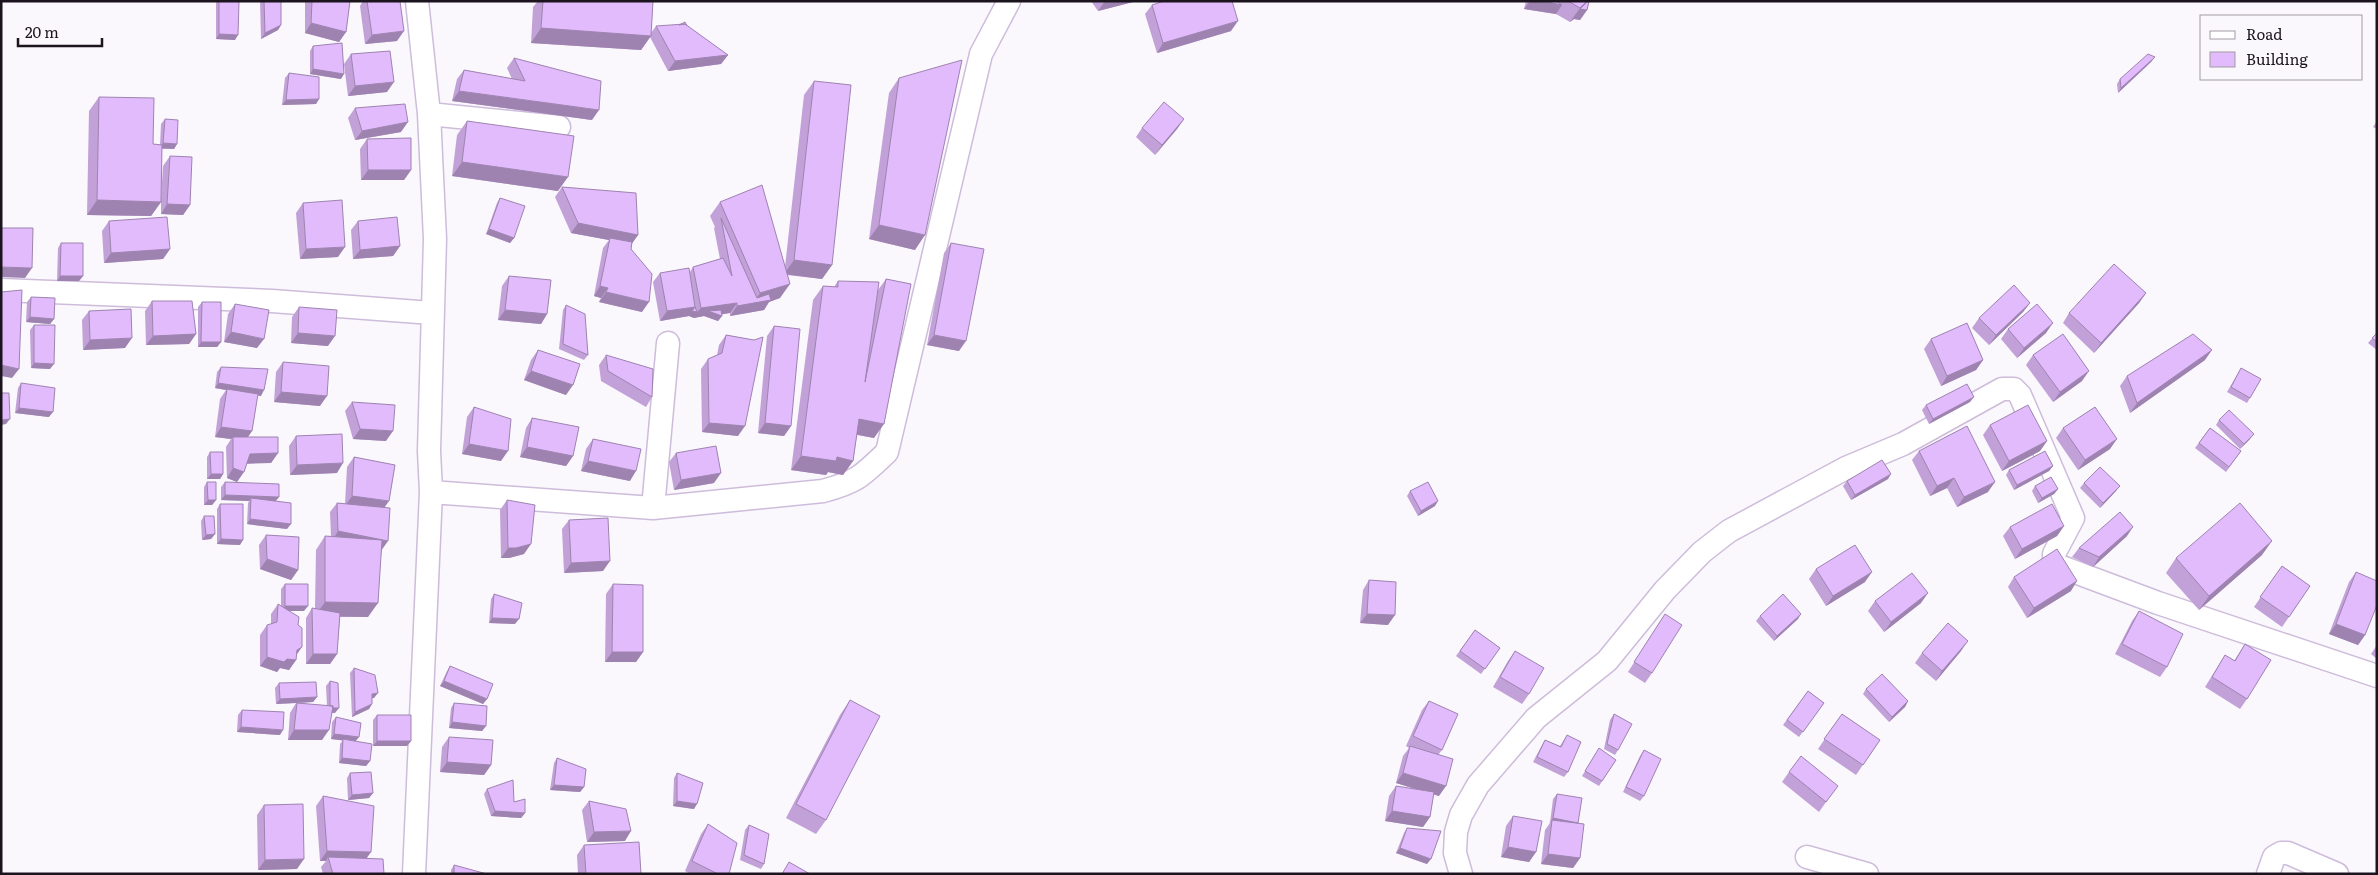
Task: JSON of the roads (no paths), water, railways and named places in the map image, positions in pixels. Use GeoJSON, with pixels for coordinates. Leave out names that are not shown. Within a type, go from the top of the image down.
{"type":"FeatureCollection","features":[{"type":"Feature","properties":{"kind":"street"},"geometry":{"type":"LineString","coordinates":[[414,874],[431,492],[429,451],[435,239],[429,114],[417,1]]}},
{"type":"Feature","properties":{"kind":"street"},"geometry":{"type":"LineString","coordinates":[[431,492],[653,508],[823,491],[845,486],[861,478],[887,452],[981,54],[1009,1]]}},
{"type":"Feature","properties":{"kind":"street"},"geometry":{"type":"LineString","coordinates":[[429,114],[560,127]]}},
{"type":"Feature","properties":{"kind":"street"},"geometry":{"type":"LineString","coordinates":[[1,290],[272,301],[432,313]]}},
{"type":"Feature","properties":{"kind":"street"},"geometry":{"type":"LineString","coordinates":[[653,508],[668,343]]}},
{"type":"Feature","properties":{"kind":"street"},"geometry":{"type":"LineString","coordinates":[[1461,874],[1455,853],[1456,832],[1461,815],[1478,786],[1536,718],[1607,661],[1665,590],[1702,552],[1729,531],[1846,468],[1903,444],[1946,422],[2002,389],[2014,389],[2020,396],[2073,518],[2054,554],[2054,561],[2059,566],[2076,574],[2158,603],[2377,676]]}},
{"type":"Feature","properties":{"kind":"street"},"geometry":{"type":"LineString","coordinates":[[2268,874],[2274,857],[2282,853],[2288,853],[2336,874]]}},
{"type":"Feature","properties":{"kind":"street"},"geometry":{"type":"LineString","coordinates":[[1807,857],[1867,874]]}}]}
